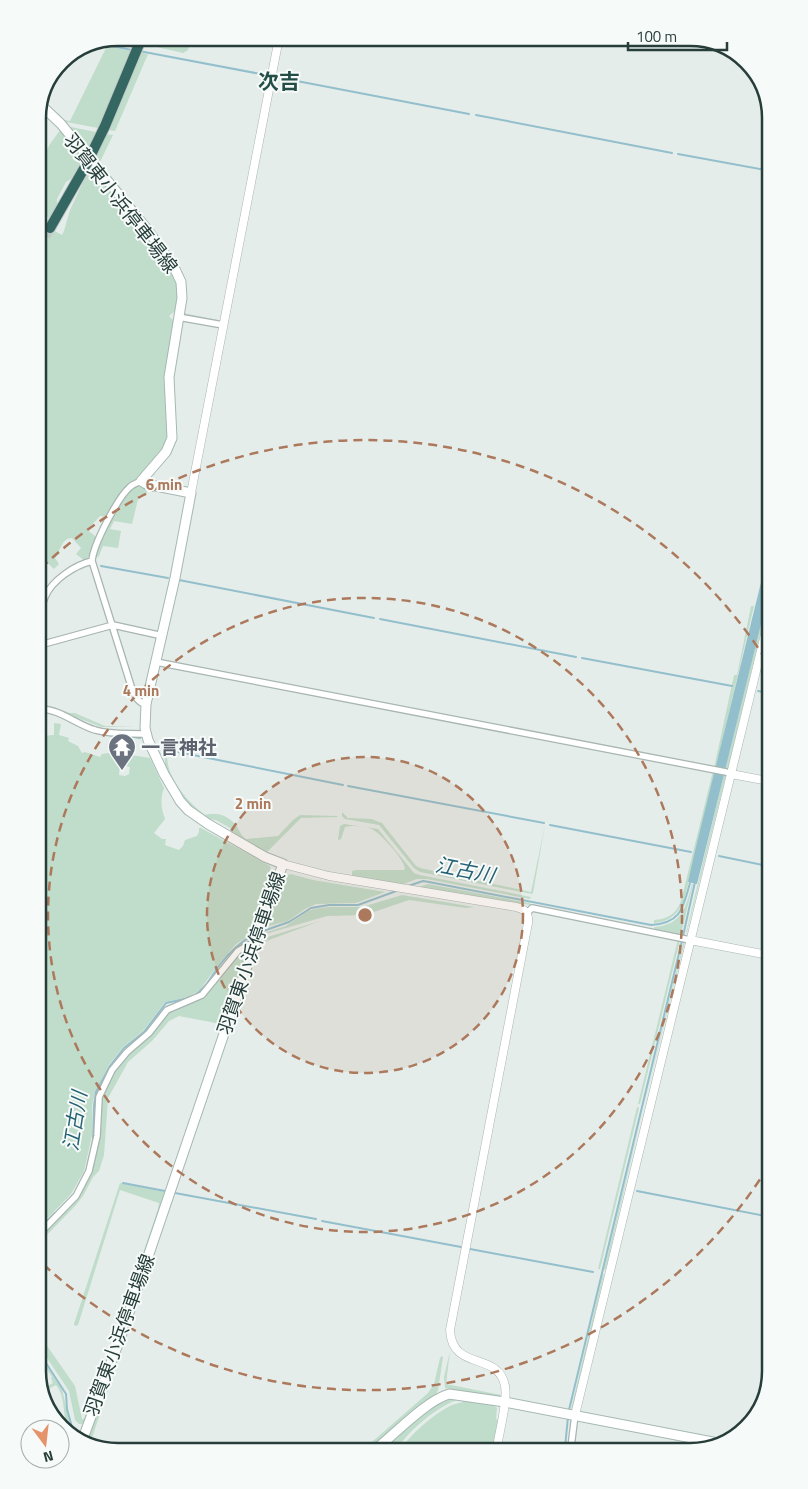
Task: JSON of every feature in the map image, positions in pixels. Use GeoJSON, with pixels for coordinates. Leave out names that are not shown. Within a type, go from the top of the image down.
{"type":"FeatureCollection","features":[{"type":"Feature","properties":{"kind":"highway"},"geometry":{"type":"LineString","coordinates":[[50,228],[86,165],[105,126],[138,46]]}},
{"type":"Feature","properties":{"kind":"main road","name":"羽賀東小浜停車場線"},"geometry":{"type":"LineString","coordinates":[[47,110],[147,229],[174,267],[181,282],[182,298],[169,377],[172,438],[166,452],[140,481]]}},
{"type":"Feature","properties":{"kind":"main road"},"geometry":{"type":"LineString","coordinates":[[140,481],[146,484],[191,493]]}},
{"type":"Feature","properties":{"kind":"main road","name":"羽賀東小浜停車場線"},"geometry":{"type":"LineString","coordinates":[[85,1434],[121,1336],[258,931],[283,864],[233,839],[188,810],[169,784],[146,734],[144,721],[146,704],[163,636],[191,493]]}},
{"type":"Feature","properties":{"kind":"main road"},"geometry":{"type":"LineString","coordinates":[[383,1443],[442,1396],[456,1394],[705,1441]]}},
{"type":"Feature","properties":{"kind":"street"},"geometry":{"type":"LineString","coordinates":[[191,493],[278,46]]}},
{"type":"Feature","properties":{"kind":"street"},"geometry":{"type":"LineString","coordinates":[[178,317],[223,325]]}},
{"type":"Feature","properties":{"kind":"street"},"geometry":{"type":"LineString","coordinates":[[140,481],[131,486],[118,502],[95,547],[92,561],[135,695],[141,703],[146,704]]}},
{"type":"Feature","properties":{"kind":"street"},"geometry":{"type":"LineString","coordinates":[[46,595],[56,583],[72,570],[92,561]]}},
{"type":"Feature","properties":{"kind":"street"},"geometry":{"type":"LineString","coordinates":[[46,643],[113,625],[163,636]]}},
{"type":"Feature","properties":{"kind":"street"},"geometry":{"type":"LineString","coordinates":[[571,1443],[570,1415],[685,938],[762,645]]}},
{"type":"Feature","properties":{"kind":"street"},"geometry":{"type":"LineString","coordinates":[[156,662],[762,780]]}},
{"type":"Feature","properties":{"kind":"street"},"geometry":{"type":"LineString","coordinates":[[46,711],[95,730],[146,734]]}},
{"type":"Feature","properties":{"kind":"street"},"geometry":{"type":"LineString","coordinates":[[283,864],[310,872],[516,907],[524,909],[527,914],[528,923],[450,1330],[452,1344],[458,1352],[466,1358],[490,1365],[499,1373],[506,1388],[498,1443]]}},
{"type":"Feature","properties":{"kind":"street"},"geometry":{"type":"LineString","coordinates":[[527,914],[532,908],[762,954]]}},
{"type":"Feature","properties":{"kind":"street"},"geometry":{"type":"LineString","coordinates":[[46,1227],[76,1196],[89,1171],[97,1136],[99,1096],[112,1070],[127,1052],[144,1038],[167,1010],[202,995],[238,951],[254,944]]}},
{"type":"Feature","properties":{"kind":"green space"},"geometry":{"type":"Polygon","coordinates":[[[177,46],[189,46],[188,50],[183,53],[157,47],[177,46]]]}},
{"type":"Feature","properties":{"kind":"green space"},"geometry":{"type":"Polygon","coordinates":[[[106,48],[131,51],[98,128],[61,121],[58,113],[64,120],[70,121],[106,48]]]}},
{"type":"Feature","properties":{"kind":"green space"},"geometry":{"type":"Polygon","coordinates":[[[141,53],[148,54],[115,131],[108,130],[141,53]]]}},
{"type":"Feature","properties":{"kind":"green space"},"geometry":{"type":"Polygon","coordinates":[[[66,126],[96,132],[87,151],[66,126]]]}},
{"type":"Feature","properties":{"kind":"green space"},"geometry":{"type":"Polygon","coordinates":[[[61,129],[84,156],[72,178],[66,182],[50,218],[46,218],[46,151],[61,129]]]}},
{"type":"Feature","properties":{"kind":"green space"},"geometry":{"type":"Polygon","coordinates":[[[106,134],[113,135],[99,164],[149,226],[180,269],[186,290],[183,313],[218,320],[182,315],[184,289],[179,270],[94,160],[106,134]]]}},
{"type":"Feature","properties":{"kind":"green space"},"geometry":{"type":"Polygon","coordinates":[[[91,165],[146,233],[176,276],[179,300],[175,311],[169,316],[175,322],[168,444],[108,517],[100,516],[87,530],[98,538],[87,560],[85,561],[76,554],[81,548],[72,538],[68,539],[63,542],[55,558],[59,564],[54,569],[46,562],[46,226],[62,235],[70,210],[91,165]]]}},
{"type":"Feature","properties":{"kind":"green space"},"geometry":{"type":"Polygon","coordinates":[[[134,488],[148,488],[146,496],[139,495],[132,524],[114,521],[110,529],[121,531],[118,548],[103,546],[99,556],[95,559],[99,544],[116,511],[128,494],[134,488]]]}},
{"type":"Feature","properties":{"kind":"green space"},"geometry":{"type":"Polygon","coordinates":[[[751,606],[754,606],[716,768],[714,768],[734,675],[737,675],[751,606]]]}},
{"type":"Feature","properties":{"kind":"green space"},"geometry":{"type":"Polygon","coordinates":[[[762,620],[728,769],[725,770],[762,620]]]}},
{"type":"Feature","properties":{"kind":"green space"},"geometry":{"type":"Polygon","coordinates":[[[46,705],[75,713],[105,726],[137,727],[101,727],[46,707],[46,705]]]}},
{"type":"Feature","properties":{"kind":"green space"},"geometry":{"type":"Polygon","coordinates":[[[54,723],[61,724],[59,735],[69,738],[68,741],[78,746],[82,753],[85,752],[100,757],[102,754],[121,751],[119,775],[125,776],[129,774],[130,767],[126,766],[124,761],[131,755],[150,758],[164,788],[162,804],[165,819],[154,833],[162,839],[166,839],[165,845],[179,850],[185,840],[197,836],[199,828],[201,828],[270,866],[272,874],[255,932],[236,944],[200,990],[188,997],[165,1002],[143,1031],[123,1047],[109,1065],[95,1092],[92,1106],[92,1135],[84,1171],[71,1194],[46,1220],[46,736],[54,735],[54,723]]]}},
{"type":"Feature","properties":{"kind":"green space"},"geometry":{"type":"Polygon","coordinates":[[[167,755],[170,773],[174,781],[191,803],[205,815],[217,814],[228,818],[246,839],[278,836],[300,815],[338,816],[301,818],[267,852],[236,836],[230,828],[216,820],[207,819],[193,808],[182,795],[168,772],[165,764],[165,756],[167,755]]]}},
{"type":"Feature","properties":{"kind":"green space"},"geometry":{"type":"Polygon","coordinates":[[[713,771],[715,772],[684,901],[679,910],[672,916],[664,921],[654,923],[654,920],[671,915],[681,901],[713,771]]]}},
{"type":"Feature","properties":{"kind":"green space"},"geometry":{"type":"Polygon","coordinates":[[[724,774],[726,775],[686,933],[724,774]]]}},
{"type":"Feature","properties":{"kind":"green space"},"geometry":{"type":"Polygon","coordinates":[[[342,812],[348,818],[371,819],[382,823],[416,866],[420,868],[531,892],[545,825],[533,893],[420,872],[414,868],[379,825],[345,819],[342,816],[342,812]]]}},
{"type":"Feature","properties":{"kind":"green space"},"geometry":{"type":"Polygon","coordinates":[[[344,824],[358,826],[345,827],[341,839],[338,840],[340,826],[344,824]]]}},
{"type":"Feature","properties":{"kind":"green space"},"geometry":{"type":"Polygon","coordinates":[[[366,827],[378,829],[414,873],[531,897],[530,899],[427,879],[417,879],[401,885],[352,876],[352,871],[357,870],[404,870],[405,868],[400,858],[386,841],[372,829],[366,827]]]}},
{"type":"Feature","properties":{"kind":"green space"},"geometry":{"type":"Polygon","coordinates":[[[291,874],[313,880],[385,892],[356,903],[316,904],[288,921],[265,927],[281,877],[291,874]]]}},
{"type":"Feature","properties":{"kind":"green space"},"geometry":{"type":"Polygon","coordinates":[[[428,884],[530,903],[530,905],[416,888],[428,884]]]}},
{"type":"Feature","properties":{"kind":"green space"},"geometry":{"type":"Polygon","coordinates":[[[692,884],[681,934],[655,929],[654,927],[663,926],[677,919],[685,907],[692,884]]]}},
{"type":"Feature","properties":{"kind":"green space"},"geometry":{"type":"Polygon","coordinates":[[[402,895],[474,907],[466,908],[409,900],[365,915],[327,916],[261,934],[286,926],[314,909],[362,907],[402,895]]]}},
{"type":"Feature","properties":{"kind":"green space"},"geometry":{"type":"Polygon","coordinates":[[[320,921],[261,943],[230,1024],[261,939],[320,921]]]}},
{"type":"Feature","properties":{"kind":"green space"},"geometry":{"type":"Polygon","coordinates":[[[678,939],[680,940],[640,1104],[638,1104],[678,939]]]}},
{"type":"Feature","properties":{"kind":"green space"},"geometry":{"type":"Polygon","coordinates":[[[684,940],[685,941],[644,1105],[684,940]]]}},
{"type":"Feature","properties":{"kind":"green space"},"geometry":{"type":"Polygon","coordinates":[[[250,947],[224,1023],[179,1016],[169,1021],[152,1041],[128,1062],[108,1098],[104,1155],[99,1171],[93,1177],[76,1205],[46,1236],[46,1229],[69,1206],[90,1172],[103,1088],[119,1064],[168,1011],[195,1000],[239,952],[250,947]]]}},
{"type":"Feature","properties":{"kind":"green space"},"geometry":{"type":"Polygon","coordinates":[[[637,1107],[639,1108],[600,1269],[598,1269],[637,1107]]]}},
{"type":"Feature","properties":{"kind":"green space"},"geometry":{"type":"Polygon","coordinates":[[[643,1108],[606,1269],[604,1270],[643,1108]]]}},
{"type":"Feature","properties":{"kind":"green space"},"geometry":{"type":"Polygon","coordinates":[[[120,1183],[166,1192],[122,1323],[120,1322],[159,1203],[120,1190],[78,1325],[75,1326],[74,1324],[120,1183]]]}},
{"type":"Feature","properties":{"kind":"green space"},"geometry":{"type":"Polygon","coordinates":[[[603,1274],[573,1408],[571,1409],[603,1274]]]}},
{"type":"Feature","properties":{"kind":"green space"},"geometry":{"type":"Polygon","coordinates":[[[126,1335],[92,1438],[87,1435],[126,1335]]]}},
{"type":"Feature","properties":{"kind":"green space"},"geometry":{"type":"Polygon","coordinates":[[[115,1337],[117,1338],[85,1424],[79,1424],[75,1420],[69,1391],[46,1356],[46,1344],[75,1386],[82,1419],[84,1419],[115,1337]]]}},
{"type":"Feature","properties":{"kind":"green space"},"geometry":{"type":"Polygon","coordinates":[[[450,1351],[446,1384],[501,1395],[499,1398],[445,1388],[444,1377],[450,1351]]]}},
{"type":"Feature","properties":{"kind":"green space"},"geometry":{"type":"Polygon","coordinates":[[[443,1357],[436,1395],[379,1443],[371,1443],[428,1393],[434,1384],[440,1358],[443,1357]]]}},
{"type":"Feature","properties":{"kind":"green space"},"geometry":{"type":"Polygon","coordinates":[[[46,1366],[62,1389],[69,1419],[66,1419],[60,1391],[56,1385],[49,1388],[48,1386],[53,1383],[46,1366]]]}},
{"type":"Feature","properties":{"kind":"green space"},"geometry":{"type":"Polygon","coordinates":[[[460,1399],[434,1412],[402,1443],[387,1443],[426,1411],[447,1401],[460,1399]]]}},
{"type":"Feature","properties":{"kind":"green space"},"geometry":{"type":"Polygon","coordinates":[[[469,1399],[492,1404],[497,1408],[496,1418],[498,1421],[494,1443],[405,1443],[430,1419],[450,1406],[469,1399]]]}},
{"type":"Feature","properties":{"kind":"water"},"geometry":{"type":"Polygon","coordinates":[[[762,578],[762,620],[697,884],[688,882],[762,578]]]}},
{"type":"Feature","properties":{"kind":"waterway"},"geometry":{"type":"LineString","coordinates":[[114,46],[132,50]]}},
{"type":"Feature","properties":{"kind":"waterway"},"geometry":{"type":"LineString","coordinates":[[139,51],[266,75]]}},
{"type":"Feature","properties":{"kind":"waterway"},"geometry":{"type":"LineString","coordinates":[[276,77],[469,114]]}},
{"type":"Feature","properties":{"kind":"waterway"},"geometry":{"type":"LineString","coordinates":[[476,115],[672,153]]}},
{"type":"Feature","properties":{"kind":"waterway"},"geometry":{"type":"LineString","coordinates":[[678,154],[762,169]]}},
{"type":"Feature","properties":{"kind":"waterway"},"geometry":{"type":"LineString","coordinates":[[101,566],[168,578]]}},
{"type":"Feature","properties":{"kind":"waterway"},"geometry":{"type":"LineString","coordinates":[[179,580],[374,618]]}},
{"type":"Feature","properties":{"kind":"waterway"},"geometry":{"type":"LineString","coordinates":[[380,619],[576,657]]}},
{"type":"Feature","properties":{"kind":"waterway"},"geometry":{"type":"LineString","coordinates":[[582,658],[732,686]]}},
{"type":"Feature","properties":{"kind":"waterway"},"geometry":{"type":"LineString","coordinates":[[758,691],[762,692]]}},
{"type":"Feature","properties":{"kind":"waterway"},"geometry":{"type":"LineString","coordinates":[[128,736],[140,738]]}},
{"type":"Feature","properties":{"kind":"waterway"},"geometry":{"type":"LineString","coordinates":[[163,749],[343,785]]}},
{"type":"Feature","properties":{"kind":"waterway"},"geometry":{"type":"LineString","coordinates":[[348,786],[544,823]]}},
{"type":"Feature","properties":{"kind":"waterway"},"geometry":{"type":"LineString","coordinates":[[550,825],[691,852]]}},
{"type":"Feature","properties":{"kind":"waterway"},"geometry":{"type":"LineString","coordinates":[[719,856],[762,865]]}},
{"type":"Feature","properties":{"kind":"waterway","name":"江古川"},"geometry":{"type":"LineString","coordinates":[[408,886],[423,881],[651,925],[669,921],[680,912],[690,883]]}},
{"type":"Feature","properties":{"kind":"waterway"},"geometry":{"type":"LineString","coordinates":[[683,936],[695,882]]}},
{"type":"Feature","properties":{"kind":"waterway","name":"江古川"},"geometry":{"type":"LineString","coordinates":[[263,931],[289,922],[311,908],[329,905],[358,905],[399,890]]}},
{"type":"Feature","properties":{"kind":"waterway","name":"江古川"},"geometry":{"type":"LineString","coordinates":[[195,995],[205,986],[230,953],[243,941],[254,935]]}},
{"type":"Feature","properties":{"kind":"waterway"},"geometry":{"type":"LineString","coordinates":[[569,1410],[682,941]]}},
{"type":"Feature","properties":{"kind":"waterway","name":"江古川"},"geometry":{"type":"LineString","coordinates":[[93,1142],[96,1092],[110,1066],[124,1048],[144,1032],[166,1003],[189,998]]}},
{"type":"Feature","properties":{"kind":"waterway"},"geometry":{"type":"LineString","coordinates":[[123,1183],[165,1191]]}},
{"type":"Feature","properties":{"kind":"waterway"},"geometry":{"type":"LineString","coordinates":[[637,1191],[762,1215]]}},
{"type":"Feature","properties":{"kind":"waterway"},"geometry":{"type":"LineString","coordinates":[[175,1193],[316,1219]]}},
{"type":"Feature","properties":{"kind":"waterway","name":"江古川"},"geometry":{"type":"LineString","coordinates":[[46,1222],[55,1213]]}},
{"type":"Feature","properties":{"kind":"waterway"},"geometry":{"type":"LineString","coordinates":[[322,1221],[461,1247]]}},
{"type":"Feature","properties":{"kind":"waterway"},"geometry":{"type":"LineString","coordinates":[[470,1249],[593,1272]]}},
{"type":"Feature","properties":{"kind":"waterway","name":"江古川"},"geometry":{"type":"LineString","coordinates":[[46,1363],[66,1394],[67,1409],[72,1426]]}},
{"type":"Feature","properties":{"kind":"waterway"},"geometry":{"type":"LineString","coordinates":[[565,1443],[568,1417]]}},
{"type":"Feature","properties":{"kind":"tunnel"},"geometry":{"type":"LineString","coordinates":[[46,235],[50,228]]}},
{"type":"Feature","properties":{"kind":"place","name":"一言神社"},"geometry":{"type":"Point","coordinates":[122,771]}},
{"type":"Feature","properties":{"kind":"district","name":"次吉"},"geometry":{"type":"Point","coordinates":[279,82]}}]}
